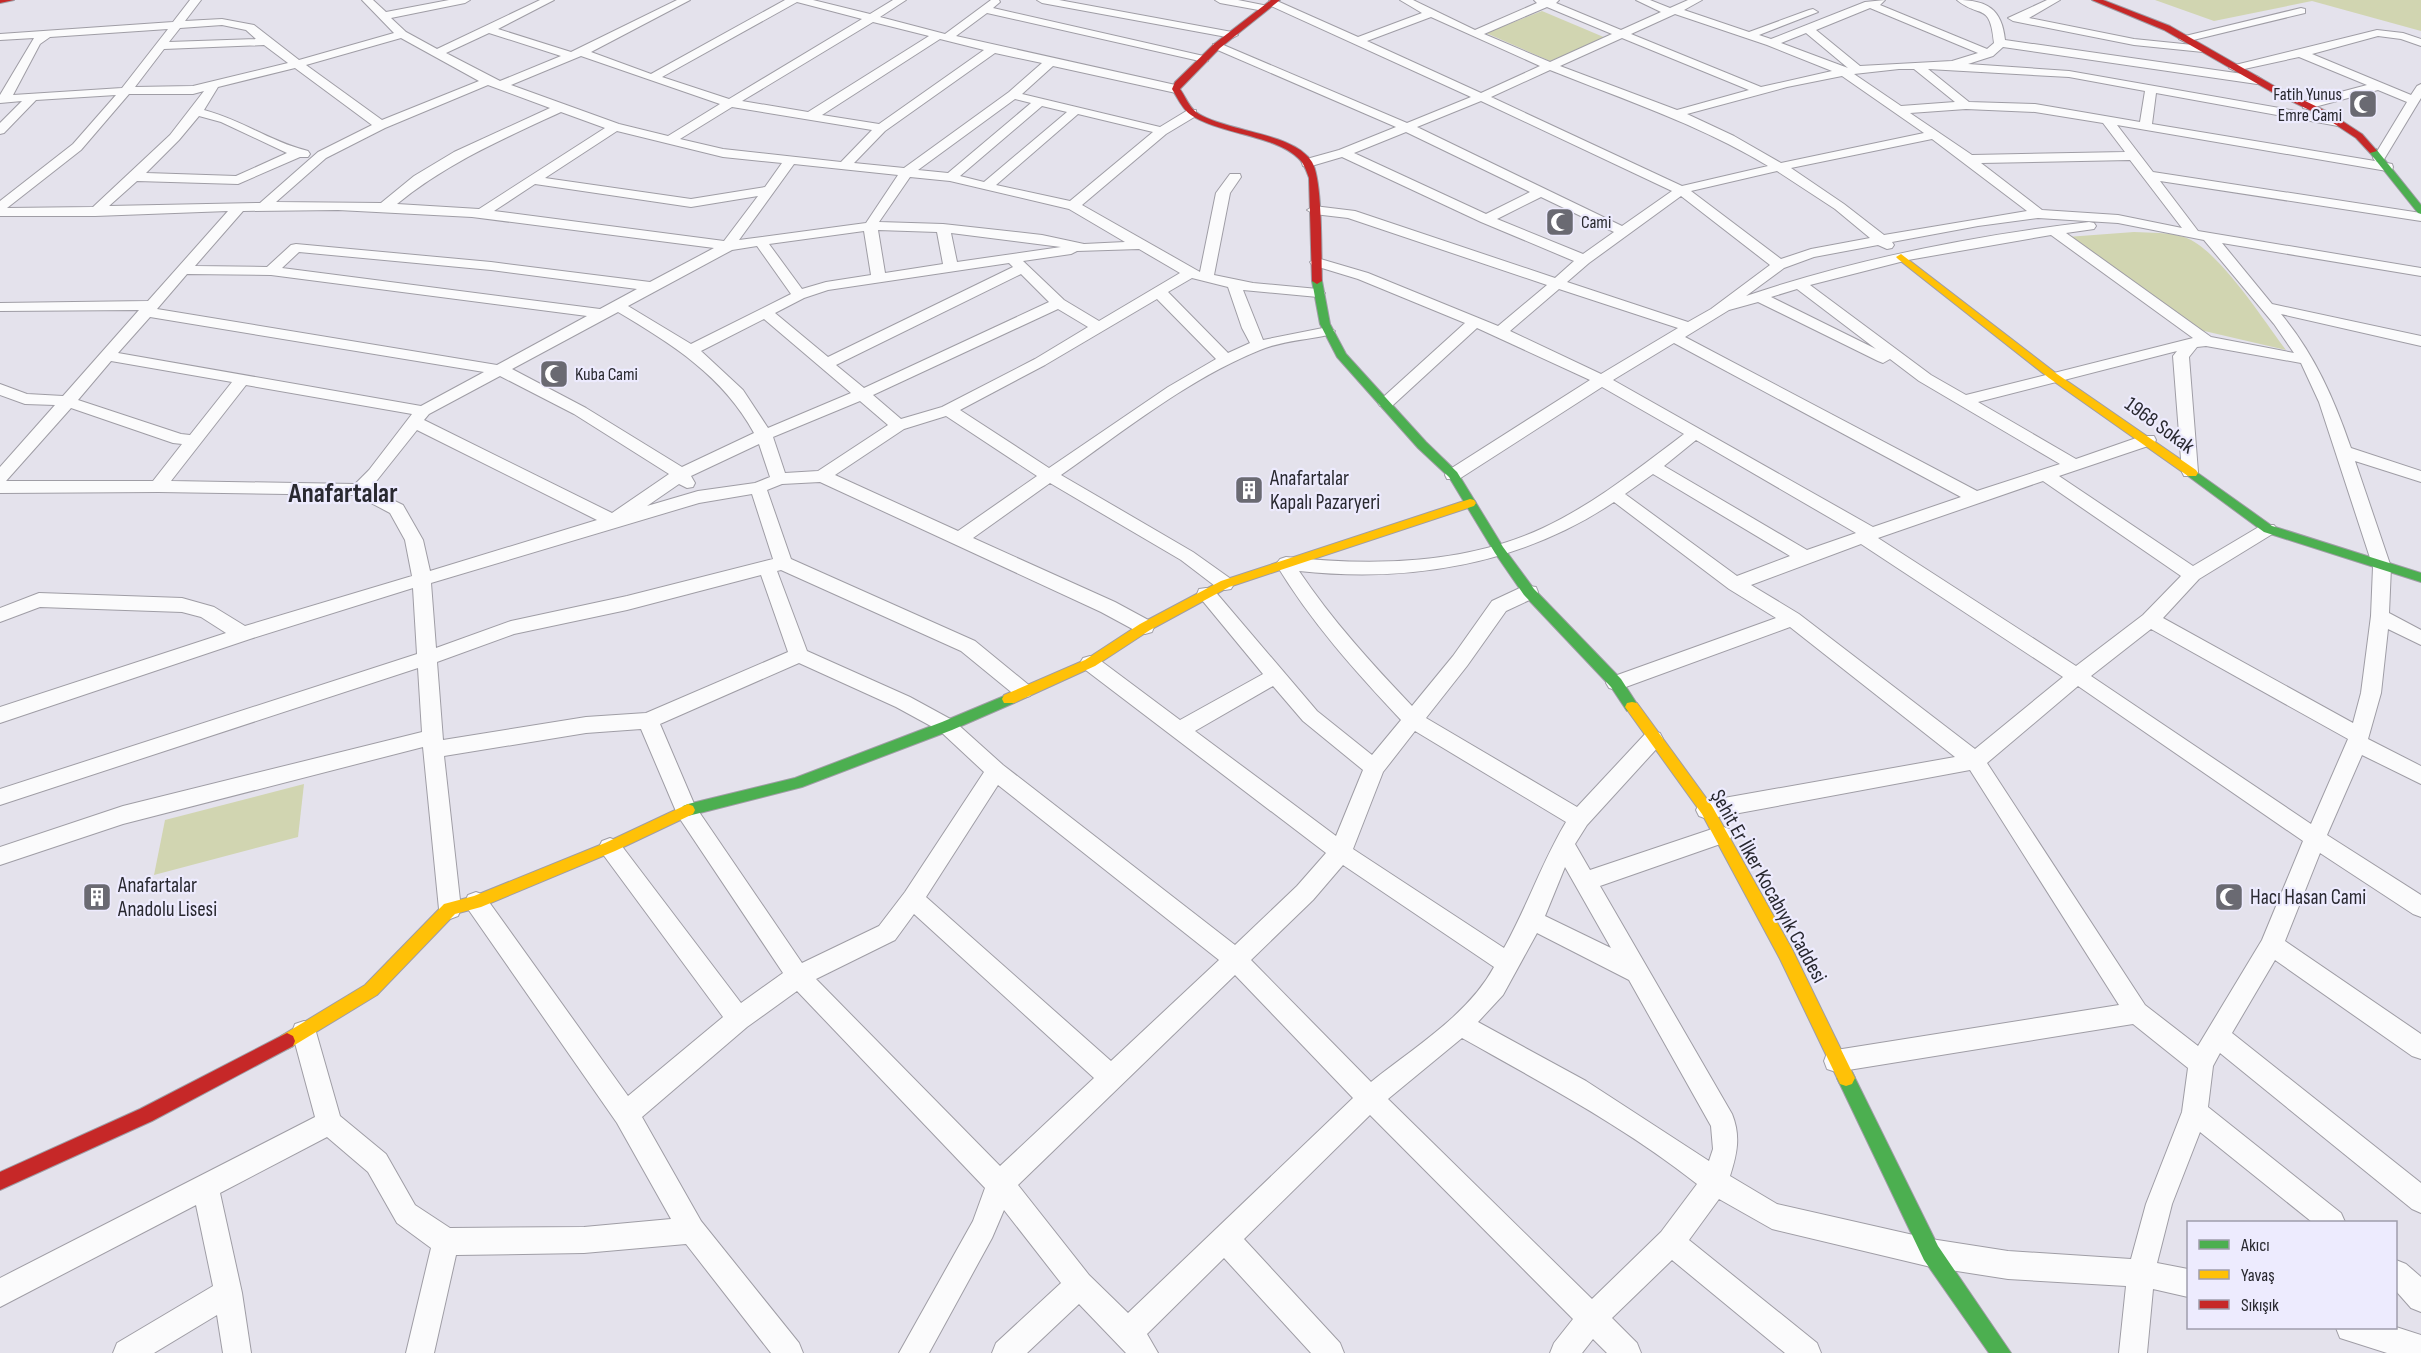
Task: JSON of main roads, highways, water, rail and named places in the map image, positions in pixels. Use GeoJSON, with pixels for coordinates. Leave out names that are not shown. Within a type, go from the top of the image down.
{"type":"FeatureCollection","features":[{"type":"Feature","properties":{"kind":"main road"},"geometry":{"type":"LineString","coordinates":[[0,1],[10,0]]}},
{"type":"Feature","properties":{"kind":"main road"},"geometry":{"type":"LineString","coordinates":[[2096,0],[2167,28],[2235,68],[2338,122],[2358,136],[2418,202]]}},
{"type":"Feature","properties":{"kind":"main road","name":"Şehit Er İlker Kocabıyık Caddesi"},"geometry":{"type":"LineString","coordinates":[[1271,4],[1217,46],[1178,84],[1176,89],[1192,113],[1220,125],[1273,141],[1300,154],[1308,163],[1313,178],[1318,293],[1328,331],[1341,355],[1386,402],[1422,445],[1453,475],[1499,550],[1529,592],[1616,683],[1653,739],[1707,810],[1786,954],[1836,1061],[1932,1253],[2001,1353]]}},
{"type":"Feature","properties":{"kind":"main road","name":"1968 Sokak"},"geometry":{"type":"LineString","coordinates":[[1901,257],[2053,376],[2148,440],[2268,530],[2421,578]]}},
{"type":"Feature","properties":{"kind":"main road"},"geometry":{"type":"LineString","coordinates":[[0,1182],[146,1115],[304,1032],[371,990],[450,909],[476,902],[610,847],[686,810],[797,783],[947,726],[1090,663],[1145,627],[1225,584],[1470,503]]}},
{"type":"Feature","properties":{"kind":"place","name":"Fatih Yunus Emre Cami"},"geometry":{"type":"Point","coordinates":[2363,104]}},
{"type":"Feature","properties":{"kind":"place","name":"Cami"},"geometry":{"type":"Point","coordinates":[1560,222]}},
{"type":"Feature","properties":{"kind":"place","name":"Kuba Cami"},"geometry":{"type":"Point","coordinates":[554,374]}},
{"type":"Feature","properties":{"kind":"place","name":"Anafartalar Kapalı Pazaryeri"},"geometry":{"type":"Point","coordinates":[1249,490]}},
{"type":"Feature","properties":{"kind":"place","name":"Anafartalar Anadolu Lisesi"},"geometry":{"type":"Point","coordinates":[97,897]}},
{"type":"Feature","properties":{"kind":"place","name":"Hacı Hasan Cami"},"geometry":{"type":"Point","coordinates":[2229,897]}},
{"type":"Feature","properties":{"kind":"district","name":"Anafartalar"},"geometry":{"type":"Point","coordinates":[343,493]}}]}
